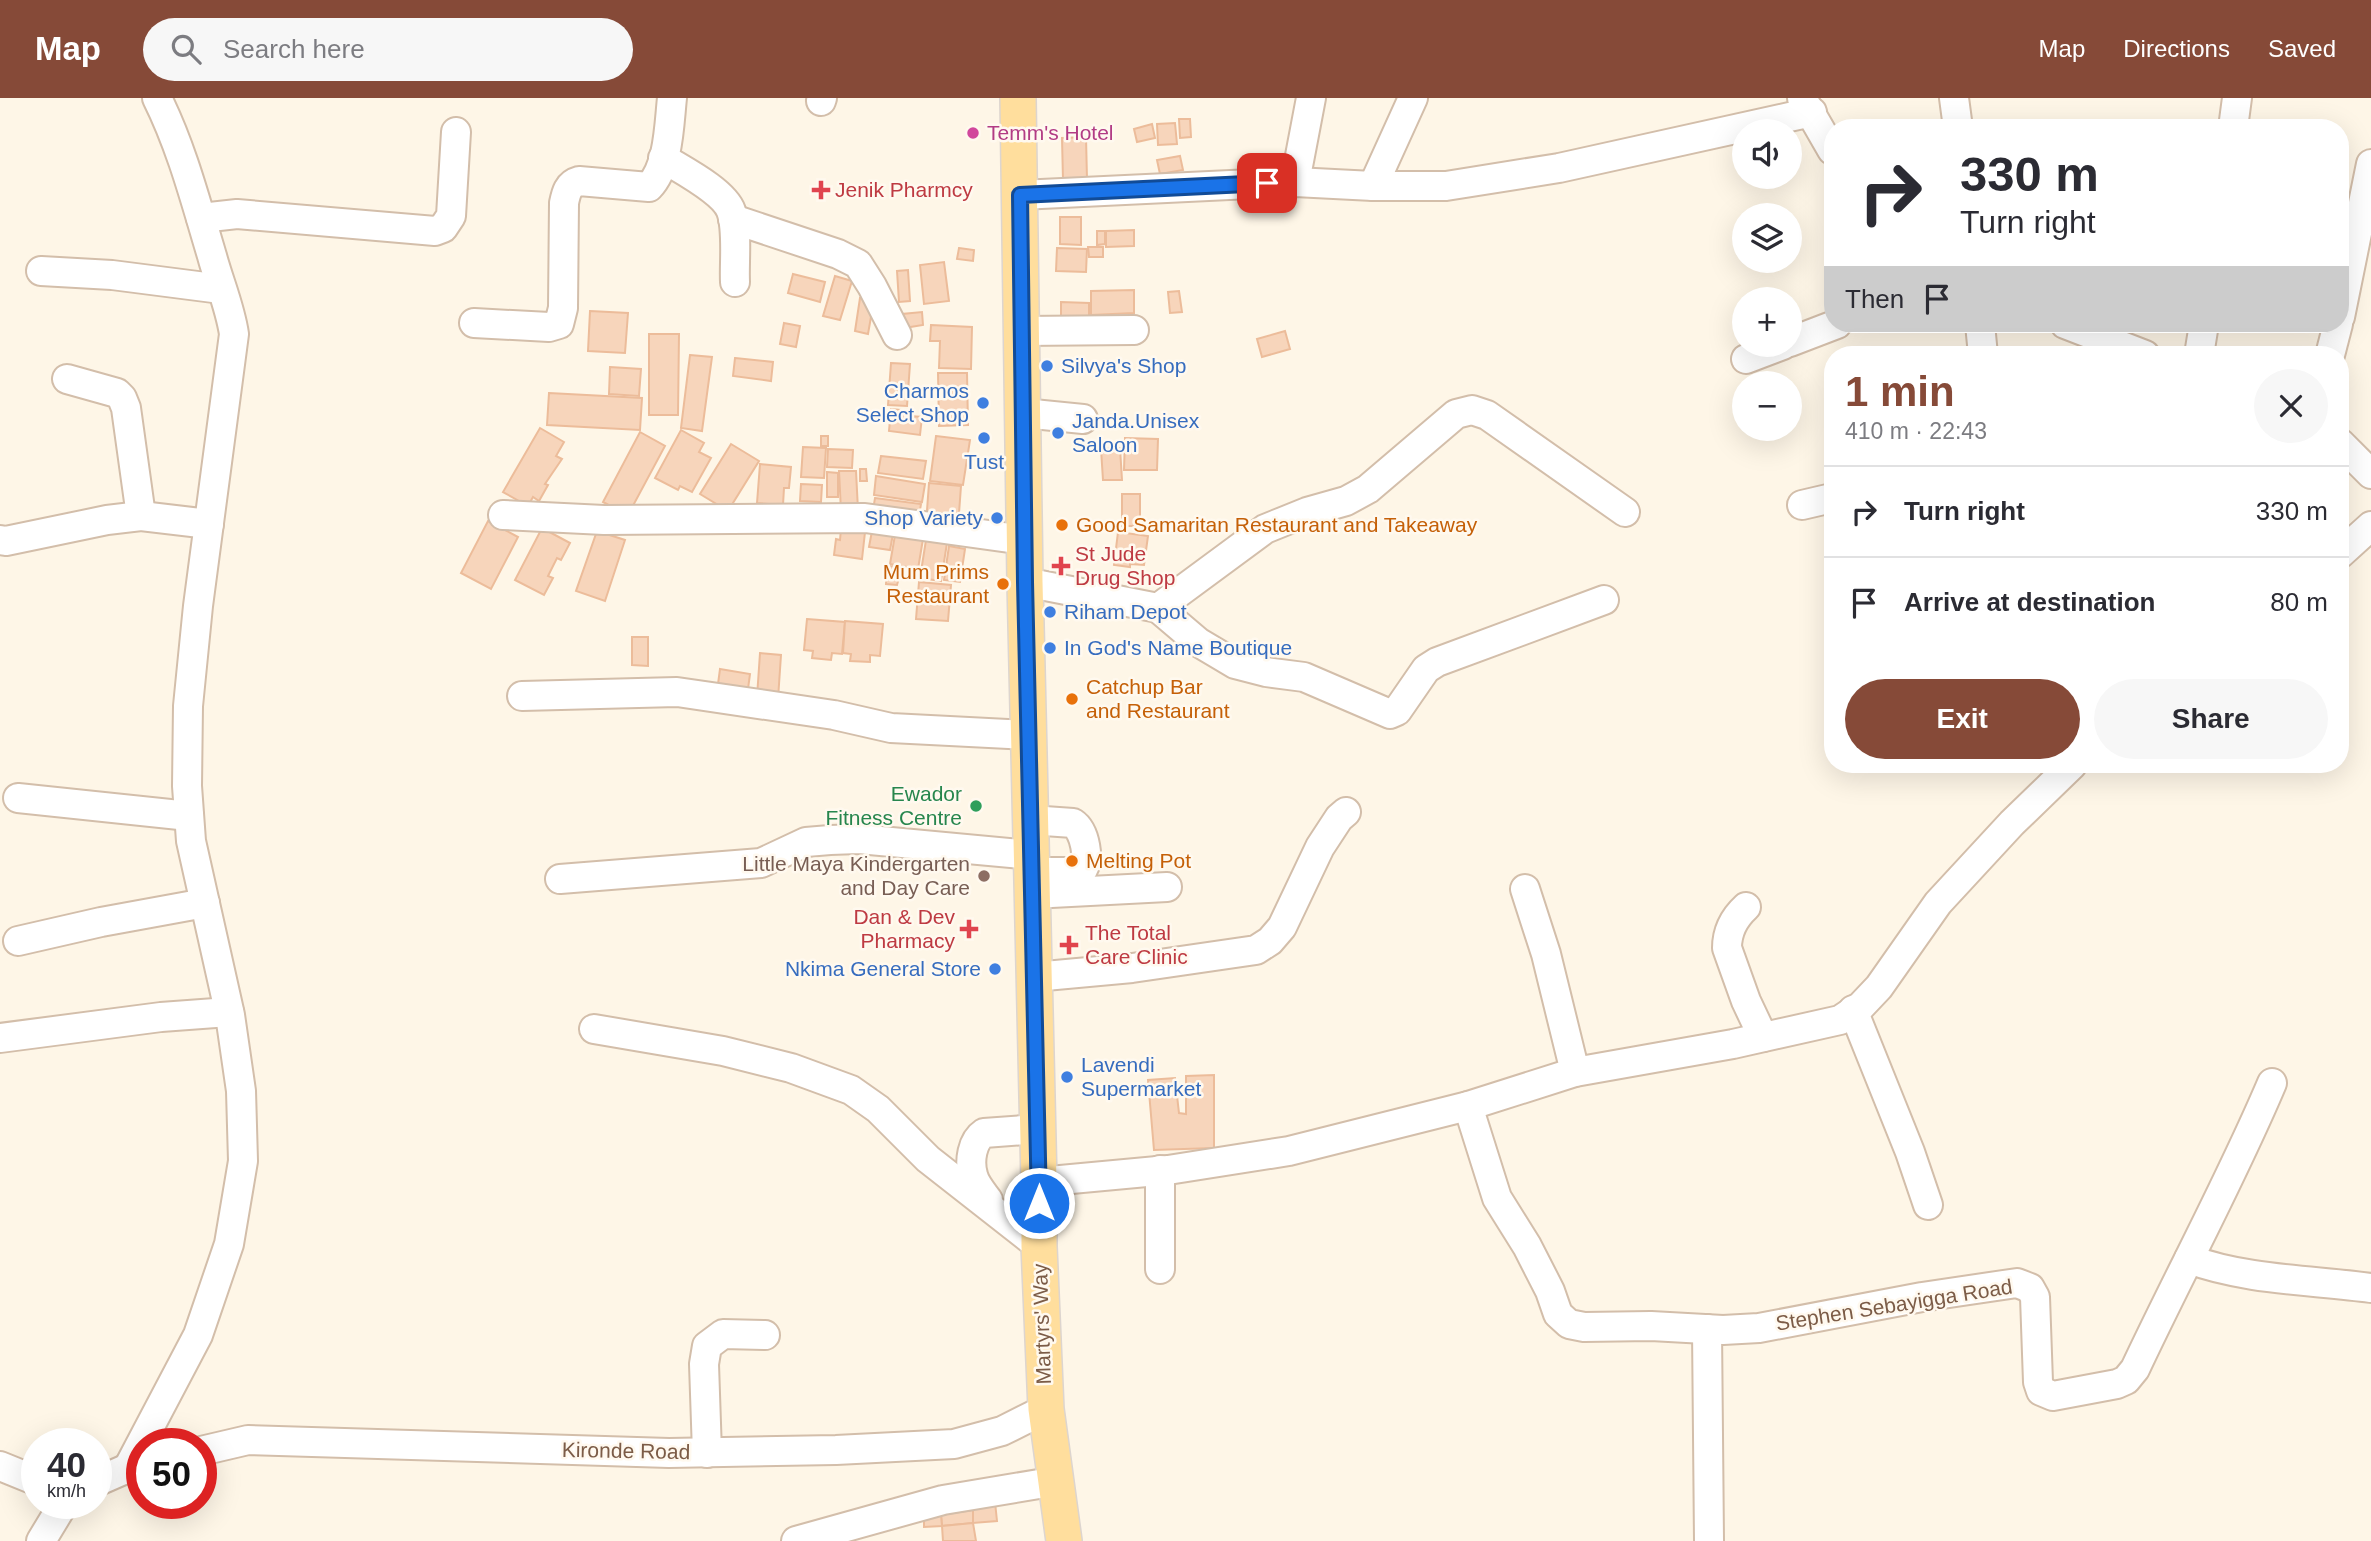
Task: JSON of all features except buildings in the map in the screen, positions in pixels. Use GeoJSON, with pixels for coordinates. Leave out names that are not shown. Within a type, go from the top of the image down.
{"type":"FeatureCollection","features":[{"type":"Feature","properties":{"kind":"main road","name":"Martyrs' Way"},"geometry":{"type":"LineString","coordinates":[[1018,98],[1028,735],[1040,1182],[1039,1246],[1046,1409],[1064,1541]]}},
{"type":"Feature","properties":{"kind":"street"},"geometry":{"type":"LineString","coordinates":[[153,1428],[198,1335],[229,1244],[243,1161],[241,1091],[229,1012],[191,841],[187,786],[188,706],[234,334],[230,311],[201,218],[181,157],[157,98]]}},
{"type":"Feature","properties":{"kind":"street"},"geometry":{"type":"LineString","coordinates":[[474,323],[548,327],[559,324],[563,308],[564,204],[568,188],[579,181],[649,187],[659,173],[663,158],[672,98]]}},
{"type":"Feature","properties":{"kind":"street"},"geometry":{"type":"LineString","coordinates":[[1295,182],[1311,98]]}},
{"type":"Feature","properties":{"kind":"street"},"geometry":{"type":"LineString","coordinates":[[1373,186],[1413,98]]}},
{"type":"Feature","properties":{"kind":"street"},"geometry":{"type":"LineString","coordinates":[[1954,98],[1957,119]]}},
{"type":"Feature","properties":{"kind":"street"},"geometry":{"type":"LineString","coordinates":[[2234,119],[2237,98]]}},
{"type":"Feature","properties":{"kind":"street"},"geometry":{"type":"LineString","coordinates":[[1020,195],[1295,182],[1446,186],[1559,168],[1807,105],[1824,136]]}},
{"type":"Feature","properties":{"kind":"street"},"geometry":{"type":"LineString","coordinates":[[201,218],[237,214],[435,230],[443,228],[451,216],[456,132]]}},
{"type":"Feature","properties":{"kind":"street"},"geometry":{"type":"LineString","coordinates":[[663,158],[722,197],[731,209],[735,282]]}},
{"type":"Feature","properties":{"kind":"street"},"geometry":{"type":"LineString","coordinates":[[2349,273],[2371,164]]}},
{"type":"Feature","properties":{"kind":"street"},"geometry":{"type":"LineString","coordinates":[[733,219],[838,254],[858,264],[897,335]]}},
{"type":"Feature","properties":{"kind":"street"},"geometry":{"type":"LineString","coordinates":[[41,271],[112,275],[221,289]]}},
{"type":"Feature","properties":{"kind":"street"},"geometry":{"type":"LineString","coordinates":[[1802,337],[1824,329]]}},
{"type":"Feature","properties":{"kind":"street"},"geometry":{"type":"LineString","coordinates":[[1022,331],[1134,330]]}},
{"type":"Feature","properties":{"kind":"street"},"geometry":{"type":"LineString","coordinates":[[2085,333],[2119,346]]}},
{"type":"Feature","properties":{"kind":"street"},"geometry":{"type":"LineString","coordinates":[[1746,359],[1751,357]]}},
{"type":"Feature","properties":{"kind":"street"},"geometry":{"type":"LineString","coordinates":[[67,379],[117,393],[122,398],[126,408],[141,516]]}},
{"type":"Feature","properties":{"kind":"street"},"geometry":{"type":"LineString","coordinates":[[1158,608],[1265,529],[1346,501],[1368,489],[1457,414],[1472,410],[1487,415],[1625,512]]}},
{"type":"Feature","properties":{"kind":"street"},"geometry":{"type":"LineString","coordinates":[[1023,412],[1083,419]]}},
{"type":"Feature","properties":{"kind":"street"},"geometry":{"type":"LineString","coordinates":[[2349,452],[2371,474]]}},
{"type":"Feature","properties":{"kind":"street"},"geometry":{"type":"LineString","coordinates":[[1801,505],[1824,500]]}},
{"type":"Feature","properties":{"kind":"street"},"geometry":{"type":"LineString","coordinates":[[503,515],[604,520],[865,518],[1025,540]]}},
{"type":"Feature","properties":{"kind":"street"},"geometry":{"type":"LineString","coordinates":[[0,540],[141,516],[209,524]]}},
{"type":"Feature","properties":{"kind":"street"},"geometry":{"type":"LineString","coordinates":[[2349,546],[2371,526]]}},
{"type":"Feature","properties":{"kind":"street"},"geometry":{"type":"LineString","coordinates":[[1025,582],[1158,608],[1198,642],[1235,664],[1266,672],[1304,677],[1390,714],[1397,711],[1420,677],[1437,662],[1604,600]]}},
{"type":"Feature","properties":{"kind":"street"},"geometry":{"type":"LineString","coordinates":[[523,696],[677,692],[834,715],[891,728],[1028,735]]}},
{"type":"Feature","properties":{"kind":"street"},"geometry":{"type":"LineString","coordinates":[[1040,1182],[1160,1170],[1289,1151],[1468,1106],[1575,1072],[1840,1020],[1861,1006],[1879,987],[1938,903],[2012,823],[2064,773]]}},
{"type":"Feature","properties":{"kind":"street"},"geometry":{"type":"LineString","coordinates":[[18,798],[189,816]]}},
{"type":"Feature","properties":{"kind":"street"},"geometry":{"type":"LineString","coordinates":[[1034,977],[1132,968],[1256,950],[1270,941],[1282,928],[1320,847],[1346,812]]}},
{"type":"Feature","properties":{"kind":"street"},"geometry":{"type":"LineString","coordinates":[[1030,820],[1073,823],[1078,826],[1083,833],[1086,864],[1082,872],[1031,874]]}},
{"type":"Feature","properties":{"kind":"street"},"geometry":{"type":"LineString","coordinates":[[560,879],[761,863],[806,842],[859,839],[1031,874],[1167,887]]}},
{"type":"Feature","properties":{"kind":"street"},"geometry":{"type":"LineString","coordinates":[[1525,889],[1546,954],[1575,1072]]}},
{"type":"Feature","properties":{"kind":"street"},"geometry":{"type":"LineString","coordinates":[[18,941],[205,903]]}},
{"type":"Feature","properties":{"kind":"street"},"geometry":{"type":"LineString","coordinates":[[1746,907],[1730,927],[1727,948],[1746,1002],[1763,1037]]}},
{"type":"Feature","properties":{"kind":"street"},"geometry":{"type":"LineString","coordinates":[[1853,1010],[1928,1205]]}},
{"type":"Feature","properties":{"kind":"street"},"geometry":{"type":"LineString","coordinates":[[0,1038],[161,1017],[229,1012]]}},
{"type":"Feature","properties":{"kind":"street"},"geometry":{"type":"LineString","coordinates":[[594,1029],[723,1051],[791,1068],[851,1090],[878,1109],[928,1159],[1039,1246]]}},
{"type":"Feature","properties":{"kind":"street"},"geometry":{"type":"LineString","coordinates":[[2272,1083],[2245,1147],[2189,1259],[2214,1268],[2258,1276],[2371,1288]]}},
{"type":"Feature","properties":{"kind":"street","name":"Stephen Sebayigga Road"},"geometry":{"type":"LineString","coordinates":[[1468,1106],[1497,1198],[1527,1246],[1562,1320],[1569,1324],[1584,1327],[1759,1328],[1922,1297],[2017,1283],[2030,1288],[2035,1297],[2038,1382],[2041,1391],[2053,1396],[2104,1387],[2126,1380],[2135,1369],[2189,1259]]}},
{"type":"Feature","properties":{"kind":"street"},"geometry":{"type":"LineString","coordinates":[[993,1208],[972,1174],[973,1146],[977,1138],[984,1133],[1038,1129]]}},
{"type":"Feature","properties":{"kind":"street"},"geometry":{"type":"LineString","coordinates":[[1160,1170],[1160,1269]]}},
{"type":"Feature","properties":{"kind":"street"},"geometry":{"type":"LineString","coordinates":[[1707,1329],[1709,1541]]}},
{"type":"Feature","properties":{"kind":"street"},"geometry":{"type":"LineString","coordinates":[[707,1453],[704,1364],[707,1346],[723,1334],[765,1335]]}},
{"type":"Feature","properties":{"kind":"street","name":"Kironde Road"},"geometry":{"type":"LineString","coordinates":[[217,1447],[248,1440],[707,1453],[836,1450],[954,1444],[1002,1431],[1046,1409]]}},
{"type":"Feature","properties":{"kind":"street"},"geometry":{"type":"LineString","coordinates":[[0,1466],[21,1475]]}},
{"type":"Feature","properties":{"kind":"street"},"geometry":{"type":"LineString","coordinates":[[796,1541],[943,1500],[1057,1481]]}},
{"type":"Feature","properties":{"kind":"street"},"geometry":{"type":"LineString","coordinates":[[41,1541],[54,1519]]}},
{"type":"Feature","properties":{"kind":"place","name":"Temm's Hotel"},"geometry":{"type":"Point","coordinates":[973,133]}},
{"type":"Feature","properties":{"kind":"place","name":"Jenik Pharmcy"},"geometry":{"type":"Point","coordinates":[821,190]}},
{"type":"Feature","properties":{"kind":"place","name":"Silvya's Shop"},"geometry":{"type":"Point","coordinates":[1047,366]}},
{"type":"Feature","properties":{"kind":"place","name":"Charmos Select Shop"},"geometry":{"type":"Point","coordinates":[983,403]}},
{"type":"Feature","properties":{"kind":"place","name":"Janda.Unisex Saloon"},"geometry":{"type":"Point","coordinates":[1058,433]}},
{"type":"Feature","properties":{"kind":"place","name":"Tust"},"geometry":{"type":"Point","coordinates":[984,438]}},
{"type":"Feature","properties":{"kind":"place","name":"Shop Variety"},"geometry":{"type":"Point","coordinates":[997,518]}},
{"type":"Feature","properties":{"kind":"place","name":"Good Samaritan Restaurant and Takeaway"},"geometry":{"type":"Point","coordinates":[1062,525]}},
{"type":"Feature","properties":{"kind":"place","name":"St Jude Drug Shop"},"geometry":{"type":"Point","coordinates":[1061,566]}},
{"type":"Feature","properties":{"kind":"place","name":"Mum Prims Restaurant"},"geometry":{"type":"Point","coordinates":[1003,584]}},
{"type":"Feature","properties":{"kind":"place","name":"Riham Depot"},"geometry":{"type":"Point","coordinates":[1050,612]}},
{"type":"Feature","properties":{"kind":"place","name":"In God's Name Boutique"},"geometry":{"type":"Point","coordinates":[1050,648]}},
{"type":"Feature","properties":{"kind":"place","name":"Catchup Bar and Restaurant"},"geometry":{"type":"Point","coordinates":[1072,699]}},
{"type":"Feature","properties":{"kind":"place","name":"Ewador Fitness Centre"},"geometry":{"type":"Point","coordinates":[976,806]}},
{"type":"Feature","properties":{"kind":"place","name":"Melting Pot"},"geometry":{"type":"Point","coordinates":[1072,861]}},
{"type":"Feature","properties":{"kind":"place","name":"Little Maya Kindergarten and Day Care"},"geometry":{"type":"Point","coordinates":[984,876]}},
{"type":"Feature","properties":{"kind":"place","name":"Dan & Dev Pharmacy"},"geometry":{"type":"Point","coordinates":[969,929]}},
{"type":"Feature","properties":{"kind":"place","name":"The Total Care Clinic"},"geometry":{"type":"Point","coordinates":[1069,945]}},
{"type":"Feature","properties":{"kind":"place","name":"Nkima General Store"},"geometry":{"type":"Point","coordinates":[995,969]}},
{"type":"Feature","properties":{"kind":"place","name":"Lavendi Supermarket"},"geometry":{"type":"Point","coordinates":[1067,1077]}},
{"type":"Feature","properties":{"kind":"route"},"geometry":{"type":"LineString","coordinates":[[1039,1203],[1025,582],[1020,195],[1267,183]]}}]}
